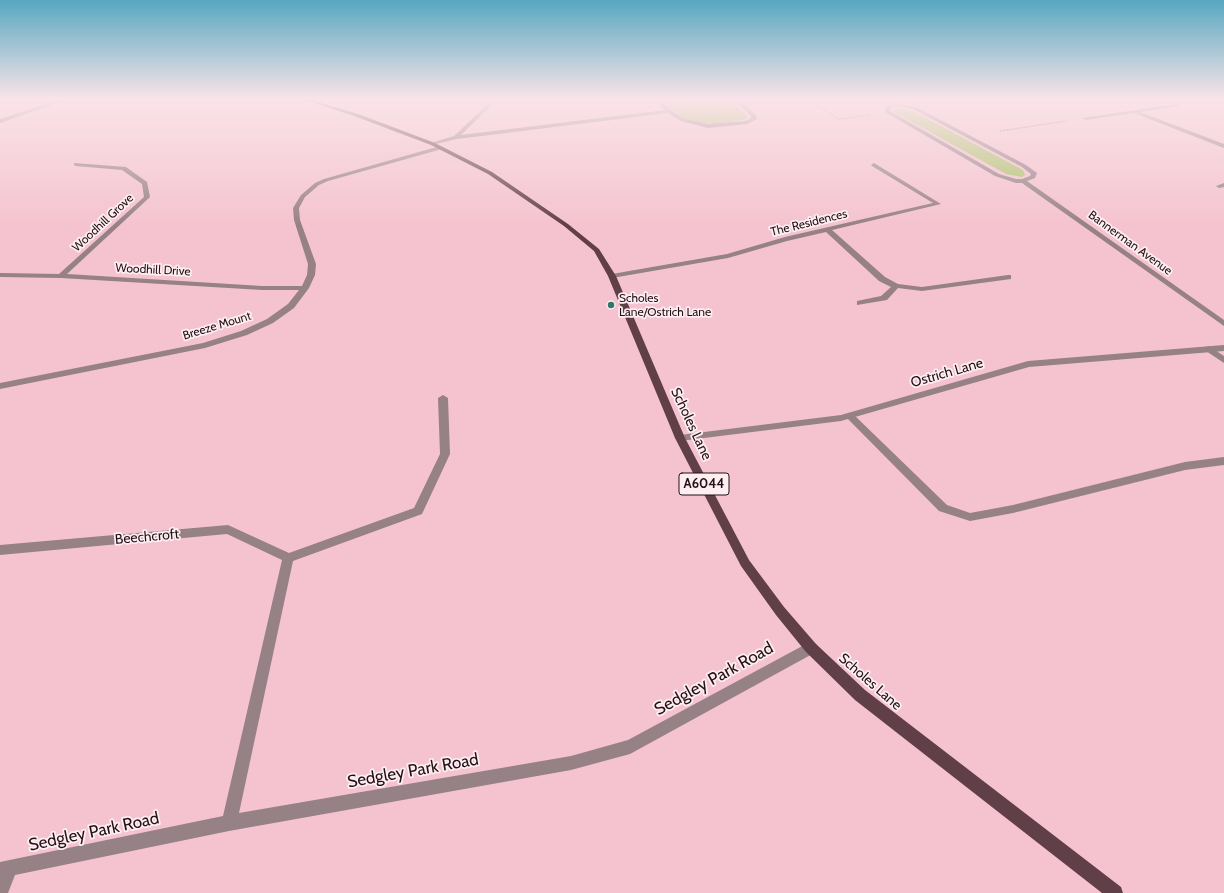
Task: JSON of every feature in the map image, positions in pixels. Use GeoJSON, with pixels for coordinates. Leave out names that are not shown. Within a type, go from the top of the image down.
{"type":"FeatureCollection","features":[{"type":"Feature","properties":{"kind":"main road","name":"Scholes Lane"},"geometry":{"type":"LineString","coordinates":[[432,142],[490,173],[566,225],[597,250],[612,276],[680,438],[745,563],[780,611],[811,648],[860,695],[1115,893]]}},
{"type":"Feature","properties":{"kind":"street","name":"Breeze Mount"},"geometry":{"type":"LineString","coordinates":[[0,386],[205,345],[244,333],[270,321],[291,306],[305,288],[311,275],[312,264],[297,220],[296,208],[303,196],[317,184],[326,180],[445,142]]}},
{"type":"Feature","properties":{"kind":"street","name":"Bannerman Avenue"},"geometry":{"type":"LineString","coordinates":[[939,142],[997,175],[1012,180],[1023,180],[1224,324]]}},
{"type":"Feature","properties":{"kind":"street"},"geometry":{"type":"LineString","coordinates":[[979,142],[1034,173],[1033,177],[1023,180]]}},
{"type":"Feature","properties":{"kind":"street"},"geometry":{"type":"LineString","coordinates":[[1213,142],[1224,146]]}},
{"type":"Feature","properties":{"kind":"street","name":"Woodhill Grove"},"geometry":{"type":"LineString","coordinates":[[61,276],[147,196],[145,183],[124,168],[76,164]]}},
{"type":"Feature","properties":{"kind":"street","name":"The Residences"},"geometry":{"type":"LineString","coordinates":[[612,276],[728,256],[785,239],[938,204],[874,165]]}},
{"type":"Feature","properties":{"kind":"street"},"geometry":{"type":"LineString","coordinates":[[828,229],[882,279],[896,286],[922,289],[1008,278]]}},
{"type":"Feature","properties":{"kind":"street","name":"Woodhill Drive"},"geometry":{"type":"LineString","coordinates":[[0,275],[61,276],[217,286],[305,288]]}},
{"type":"Feature","properties":{"kind":"street"},"geometry":{"type":"LineString","coordinates":[[860,303],[884,298],[896,286]]}},
{"type":"Feature","properties":{"kind":"street"},"geometry":{"type":"LineString","coordinates":[[1209,348],[1224,360]]}},
{"type":"Feature","properties":{"kind":"street","name":"Ostrich Lane"},"geometry":{"type":"LineString","coordinates":[[680,438],[841,418],[1028,364],[1209,348],[1224,348]]}},
{"type":"Feature","properties":{"kind":"street"},"geometry":{"type":"LineString","coordinates":[[229,823],[288,558],[418,511],[445,454],[443,398]]}},
{"type":"Feature","properties":{"kind":"street"},"geometry":{"type":"LineString","coordinates":[[850,416],[943,508],[970,517],[1013,509],[1185,466],[1224,461]]}},
{"type":"Feature","properties":{"kind":"street","name":"Beechcroft"},"geometry":{"type":"LineString","coordinates":[[0,550],[228,529],[288,558]]}},
{"type":"Feature","properties":{"kind":"street","name":"Sedgley Park Road"},"geometry":{"type":"LineString","coordinates":[[5,869],[229,823],[571,763],[630,747],[811,648]]}},
{"type":"Feature","properties":{"kind":"street"},"geometry":{"type":"LineString","coordinates":[[0,891],[5,869]]}},
{"type":"Feature","properties":{"kind":"green space"},"geometry":{"type":"Polygon","coordinates":[[[947,142],[970,142],[1023,170],[1025,175],[1022,177],[1006,174],[947,142]]]}},
{"type":"Feature","properties":{"kind":"place","name":"Scholes Lane/Ostrich Lane"},"geometry":{"type":"Point","coordinates":[611,305]}}]}
